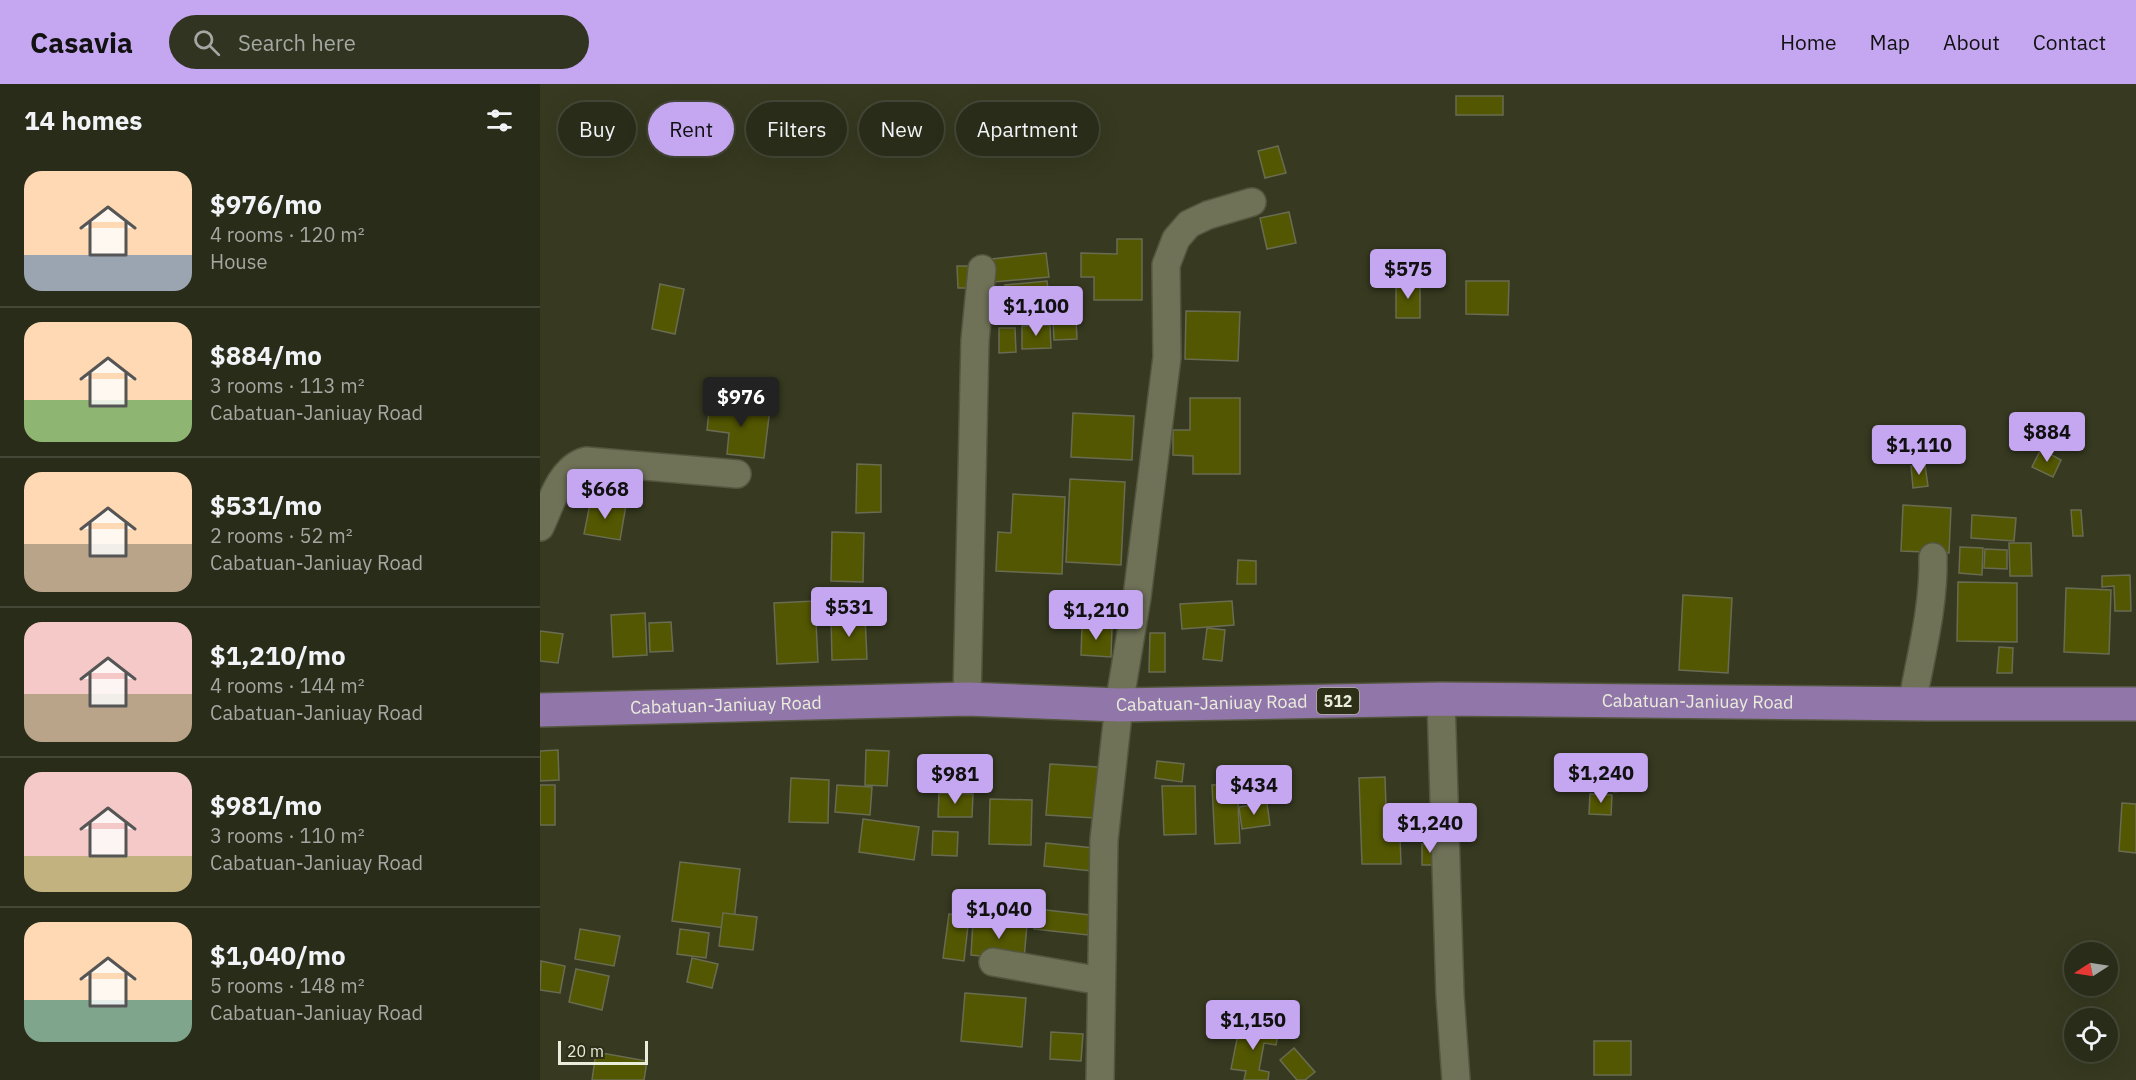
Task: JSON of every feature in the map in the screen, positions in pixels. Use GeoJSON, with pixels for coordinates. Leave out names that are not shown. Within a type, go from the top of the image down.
{"type":"FeatureCollection","features":[{"type":"Feature","properties":{"kind":"main road","name":"Cabatuan-Janiuay Road"},"geometry":{"type":"LineString","coordinates":[[540,710],[967,699],[1119,705],[1441,699],[2136,704]]}},
{"type":"Feature","properties":{"kind":"street"},"geometry":{"type":"LineString","coordinates":[[1100,1080],[1104,840],[1119,705],[1137,597],[1167,357],[1166,265],[1176,240],[1189,224],[1208,215],[1252,202]]}},
{"type":"Feature","properties":{"kind":"street"},"geometry":{"type":"LineString","coordinates":[[967,699],[975,340],[982,269]]}},
{"type":"Feature","properties":{"kind":"street"},"geometry":{"type":"LineString","coordinates":[[540,527],[564,476],[575,464],[586,462],[737,474]]}},
{"type":"Feature","properties":{"kind":"street"},"geometry":{"type":"LineString","coordinates":[[1912,704],[1930,610],[1934,582],[1933,557]]}},
{"type":"Feature","properties":{"kind":"street"},"geometry":{"type":"LineString","coordinates":[[1441,699],[1450,995],[1456,1080]]}},
{"type":"Feature","properties":{"kind":"street"},"geometry":{"type":"LineString","coordinates":[[993,962],[1101,981]]}},
{"type":"Feature","properties":{"kind":"building"},"geometry":{"type":"Polygon","coordinates":[[[1456,96],[1503,96],[1503,115],[1456,115],[1456,96]]]}},
{"type":"Feature","properties":{"kind":"building"},"geometry":{"type":"Polygon","coordinates":[[[1278,146],[1286,173],[1265,178],[1258,151],[1278,146]]]}},
{"type":"Feature","properties":{"kind":"building"},"geometry":{"type":"Polygon","coordinates":[[[1289,212],[1296,243],[1267,249],[1260,218],[1289,212]]]}},
{"type":"Feature","properties":{"kind":"building"},"geometry":{"type":"Polygon","coordinates":[[[1117,239],[1142,239],[1142,300],[1094,300],[1094,277],[1081,277],[1081,253],[1117,254],[1117,239]]]}},
{"type":"Feature","properties":{"kind":"building"},"geometry":{"type":"Polygon","coordinates":[[[1046,253],[1049,277],[993,282],[992,259],[1046,253]]]}},
{"type":"Feature","properties":{"kind":"building"},"geometry":{"type":"Polygon","coordinates":[[[957,266],[971,266],[971,288],[958,288],[957,266]]]}},
{"type":"Feature","properties":{"kind":"building"},"geometry":{"type":"Polygon","coordinates":[[[1047,281],[1048,289],[1074,287],[1076,312],[1008,319],[1005,285],[1047,281]]]}},
{"type":"Feature","properties":{"kind":"building"},"geometry":{"type":"Polygon","coordinates":[[[1396,281],[1420,281],[1420,318],[1396,318],[1396,281]]]}},
{"type":"Feature","properties":{"kind":"building"},"geometry":{"type":"Polygon","coordinates":[[[1466,281],[1509,281],[1508,315],[1466,314],[1466,281]]]}},
{"type":"Feature","properties":{"kind":"building"},"geometry":{"type":"Polygon","coordinates":[[[660,284],[684,289],[675,334],[652,329],[660,284]]]}},
{"type":"Feature","properties":{"kind":"building"},"geometry":{"type":"Polygon","coordinates":[[[1186,311],[1240,312],[1238,361],[1185,359],[1186,311]]]}},
{"type":"Feature","properties":{"kind":"building"},"geometry":{"type":"Polygon","coordinates":[[[1076,319],[1077,339],[1054,340],[1053,320],[1076,319]]]}},
{"type":"Feature","properties":{"kind":"building"},"geometry":{"type":"Polygon","coordinates":[[[1050,325],[1051,348],[1022,349],[1022,326],[1050,325]]]}},
{"type":"Feature","properties":{"kind":"building"},"geometry":{"type":"Polygon","coordinates":[[[999,328],[1015,328],[1016,352],[999,353],[999,328]]]}},
{"type":"Feature","properties":{"kind":"building"},"geometry":{"type":"Polygon","coordinates":[[[1190,398],[1240,398],[1240,474],[1193,474],[1193,456],[1173,455],[1173,430],[1190,430],[1190,398]]]}},
{"type":"Feature","properties":{"kind":"building"},"geometry":{"type":"Polygon","coordinates":[[[710,402],[770,408],[764,458],[727,454],[729,433],[707,430],[710,402]]]}},
{"type":"Feature","properties":{"kind":"building"},"geometry":{"type":"Polygon","coordinates":[[[1073,413],[1134,416],[1132,460],[1071,457],[1073,413]]]}},
{"type":"Feature","properties":{"kind":"building"},"geometry":{"type":"Polygon","coordinates":[[[2041,449],[2061,460],[2053,477],[2032,467],[2041,449]]]}},
{"type":"Feature","properties":{"kind":"building"},"geometry":{"type":"Polygon","coordinates":[[[857,464],[881,465],[881,512],[856,513],[857,464]]]}},
{"type":"Feature","properties":{"kind":"building"},"geometry":{"type":"Polygon","coordinates":[[[1925,465],[1928,486],[1913,488],[1911,466],[1925,465]]]}},
{"type":"Feature","properties":{"kind":"building"},"geometry":{"type":"Polygon","coordinates":[[[1070,479],[1125,482],[1121,565],[1066,562],[1070,479]]]}},
{"type":"Feature","properties":{"kind":"building"},"geometry":{"type":"Polygon","coordinates":[[[1013,494],[1065,497],[1062,574],[996,571],[998,532],[1011,533],[1013,494]]]}},
{"type":"Feature","properties":{"kind":"building"},"geometry":{"type":"Polygon","coordinates":[[[591,499],[626,505],[620,540],[584,534],[591,499]]]}},
{"type":"Feature","properties":{"kind":"building"},"geometry":{"type":"Polygon","coordinates":[[[1903,505],[1951,508],[1949,553],[1901,551],[1903,505]]]}},
{"type":"Feature","properties":{"kind":"building"},"geometry":{"type":"Polygon","coordinates":[[[2071,510],[2081,510],[2083,536],[2073,536],[2071,510]]]}},
{"type":"Feature","properties":{"kind":"building"},"geometry":{"type":"Polygon","coordinates":[[[1972,515],[2016,518],[2014,541],[1971,538],[1972,515]]]}},
{"type":"Feature","properties":{"kind":"building"},"geometry":{"type":"Polygon","coordinates":[[[832,532],[864,533],[863,582],[831,581],[832,532]]]}},
{"type":"Feature","properties":{"kind":"building"},"geometry":{"type":"Polygon","coordinates":[[[2009,543],[2031,543],[2032,576],[2010,576],[2009,543]]]}},
{"type":"Feature","properties":{"kind":"building"},"geometry":{"type":"Polygon","coordinates":[[[1960,547],[1983,548],[1982,575],[1959,573],[1960,547]]]}},
{"type":"Feature","properties":{"kind":"building"},"geometry":{"type":"Polygon","coordinates":[[[1985,549],[2007,550],[2007,569],[1984,568],[1985,549]]]}},
{"type":"Feature","properties":{"kind":"building"},"geometry":{"type":"Polygon","coordinates":[[[1238,560],[1256,561],[1256,584],[1237,584],[1238,560]]]}},
{"type":"Feature","properties":{"kind":"building"},"geometry":{"type":"Polygon","coordinates":[[[2130,575],[2131,611],[2115,611],[2114,586],[2102,587],[2102,576],[2130,575]]]}},
{"type":"Feature","properties":{"kind":"building"},"geometry":{"type":"Polygon","coordinates":[[[1958,582],[2017,583],[2017,642],[1957,641],[1958,582]]]}},
{"type":"Feature","properties":{"kind":"building"},"geometry":{"type":"Polygon","coordinates":[[[2066,588],[2111,590],[2109,654],[2064,652],[2066,588]]]}},
{"type":"Feature","properties":{"kind":"building"},"geometry":{"type":"Polygon","coordinates":[[[875,589],[876,614],[833,615],[833,590],[875,589]]]}},
{"type":"Feature","properties":{"kind":"building"},"geometry":{"type":"Polygon","coordinates":[[[1683,595],[1732,598],[1728,673],[1679,670],[1683,595]]]}},
{"type":"Feature","properties":{"kind":"building"},"geometry":{"type":"Polygon","coordinates":[[[815,601],[818,662],[777,664],[774,603],[815,601]]]}},
{"type":"Feature","properties":{"kind":"building"},"geometry":{"type":"Polygon","coordinates":[[[1232,601],[1234,625],[1182,629],[1180,604],[1232,601]]]}},
{"type":"Feature","properties":{"kind":"building"},"geometry":{"type":"Polygon","coordinates":[[[645,613],[647,655],[613,657],[611,615],[645,613]]]}},
{"type":"Feature","properties":{"kind":"building"},"geometry":{"type":"Polygon","coordinates":[[[865,616],[867,659],[832,660],[831,617],[865,616]]]}},
{"type":"Feature","properties":{"kind":"building"},"geometry":{"type":"Polygon","coordinates":[[[671,622],[673,651],[650,652],[649,623],[671,622]]]}},
{"type":"Feature","properties":{"kind":"building"},"geometry":{"type":"Polygon","coordinates":[[[1082,625],[1112,627],[1111,657],[1081,655],[1082,625]]]}},
{"type":"Feature","properties":{"kind":"building"},"geometry":{"type":"Polygon","coordinates":[[[1207,628],[1225,630],[1222,661],[1203,659],[1207,628]]]}},
{"type":"Feature","properties":{"kind":"building"},"geometry":{"type":"Polygon","coordinates":[[[540,631],[563,634],[558,663],[540,661],[540,631]]]}},
{"type":"Feature","properties":{"kind":"building"},"geometry":{"type":"Polygon","coordinates":[[[1150,633],[1165,633],[1165,672],[1149,672],[1150,633]]]}},
{"type":"Feature","properties":{"kind":"building"},"geometry":{"type":"Polygon","coordinates":[[[1999,647],[2013,648],[2012,673],[1997,673],[1999,647]]]}},
{"type":"Feature","properties":{"kind":"building"},"geometry":{"type":"Polygon","coordinates":[[[558,750],[559,780],[540,781],[540,751],[558,750]]]}},
{"type":"Feature","properties":{"kind":"building"},"geometry":{"type":"Polygon","coordinates":[[[866,750],[889,751],[887,786],[865,785],[866,750]]]}},
{"type":"Feature","properties":{"kind":"building"},"geometry":{"type":"Polygon","coordinates":[[[1625,756],[1631,790],[1614,792],[1609,758],[1625,756]]]}},
{"type":"Feature","properties":{"kind":"building"},"geometry":{"type":"Polygon","coordinates":[[[1157,761],[1184,764],[1182,782],[1155,778],[1157,761]]]}},
{"type":"Feature","properties":{"kind":"building"},"geometry":{"type":"Polygon","coordinates":[[[1050,764],[1098,767],[1095,818],[1046,815],[1050,764]]]}},
{"type":"Feature","properties":{"kind":"building"},"geometry":{"type":"Polygon","coordinates":[[[1385,777],[1387,838],[1400,838],[1401,864],[1362,864],[1359,778],[1385,777]]]}},
{"type":"Feature","properties":{"kind":"building"},"geometry":{"type":"Polygon","coordinates":[[[791,778],[829,780],[828,823],[789,822],[791,778]]]}},
{"type":"Feature","properties":{"kind":"building"},"geometry":{"type":"Polygon","coordinates":[[[1237,784],[1240,843],[1215,844],[1212,785],[1237,784]]]}},
{"type":"Feature","properties":{"kind":"building"},"geometry":{"type":"Polygon","coordinates":[[[540,785],[555,785],[555,825],[540,825],[540,785]]]}},
{"type":"Feature","properties":{"kind":"building"},"geometry":{"type":"Polygon","coordinates":[[[837,785],[872,787],[870,815],[835,812],[837,785]]]}},
{"type":"Feature","properties":{"kind":"building"},"geometry":{"type":"Polygon","coordinates":[[[1162,786],[1195,786],[1196,834],[1164,835],[1162,786]]]}},
{"type":"Feature","properties":{"kind":"building"},"geometry":{"type":"Polygon","coordinates":[[[939,793],[973,794],[972,817],[938,817],[939,793]]]}},
{"type":"Feature","properties":{"kind":"building"},"geometry":{"type":"Polygon","coordinates":[[[1590,794],[1612,795],[1611,815],[1589,814],[1590,794]]]}},
{"type":"Feature","properties":{"kind":"building"},"geometry":{"type":"Polygon","coordinates":[[[990,799],[1032,800],[1031,845],[989,844],[990,799]]]}},
{"type":"Feature","properties":{"kind":"building"},"geometry":{"type":"Polygon","coordinates":[[[1267,803],[1270,825],[1242,829],[1239,807],[1267,803]]]}},
{"type":"Feature","properties":{"kind":"building"},"geometry":{"type":"Polygon","coordinates":[[[2122,803],[2136,804],[2136,853],[2119,851],[2122,803]]]}},
{"type":"Feature","properties":{"kind":"building"},"geometry":{"type":"Polygon","coordinates":[[[863,819],[919,827],[914,860],[859,852],[863,819]]]}},
{"type":"Feature","properties":{"kind":"building"},"geometry":{"type":"Polygon","coordinates":[[[933,831],[958,832],[957,856],[932,855],[933,831]]]}},
{"type":"Feature","properties":{"kind":"building"},"geometry":{"type":"Polygon","coordinates":[[[1046,843],[1094,848],[1092,871],[1044,866],[1046,843]]]}},
{"type":"Feature","properties":{"kind":"building"},"geometry":{"type":"Polygon","coordinates":[[[1422,844],[1437,844],[1437,865],[1422,865],[1422,844]]]}},
{"type":"Feature","properties":{"kind":"building"},"geometry":{"type":"Polygon","coordinates":[[[680,862],[740,869],[733,929],[672,921],[680,862]]]}},
{"type":"Feature","properties":{"kind":"building"},"geometry":{"type":"Polygon","coordinates":[[[1037,909],[1090,915],[1088,935],[1034,929],[1037,909]]]}},
{"type":"Feature","properties":{"kind":"building"},"geometry":{"type":"Polygon","coordinates":[[[723,913],[757,917],[753,950],[719,946],[723,913]]]}},
{"type":"Feature","properties":{"kind":"building"},"geometry":{"type":"Polygon","coordinates":[[[949,914],[969,917],[964,961],[943,958],[949,914]]]}},
{"type":"Feature","properties":{"kind":"building"},"geometry":{"type":"Polygon","coordinates":[[[973,920],[1027,924],[1024,960],[971,955],[973,920]]]}},
{"type":"Feature","properties":{"kind":"building"},"geometry":{"type":"Polygon","coordinates":[[[580,929],[620,936],[614,966],[575,959],[580,929]]]}},
{"type":"Feature","properties":{"kind":"building"},"geometry":{"type":"Polygon","coordinates":[[[680,929],[709,933],[706,958],[677,954],[680,929]]]}},
{"type":"Feature","properties":{"kind":"building"},"geometry":{"type":"Polygon","coordinates":[[[692,958],[718,964],[712,988],[687,982],[692,958]]]}},
{"type":"Feature","properties":{"kind":"building"},"geometry":{"type":"Polygon","coordinates":[[[541,961],[565,966],[560,993],[540,990],[541,961]]]}},
{"type":"Feature","properties":{"kind":"building"},"geometry":{"type":"Polygon","coordinates":[[[576,969],[609,976],[602,1010],[569,1002],[576,969]]]}},
{"type":"Feature","properties":{"kind":"building"},"geometry":{"type":"Polygon","coordinates":[[[965,993],[1026,998],[1022,1047],[961,1041],[965,993]]]}},
{"type":"Feature","properties":{"kind":"building"},"geometry":{"type":"Polygon","coordinates":[[[1255,1025],[1279,1030],[1276,1045],[1264,1043],[1259,1070],[1269,1072],[1268,1080],[1244,1080],[1246,1071],[1231,1069],[1239,1029],[1254,1031],[1255,1025]]]}},
{"type":"Feature","properties":{"kind":"building"},"geometry":{"type":"Polygon","coordinates":[[[1051,1032],[1083,1034],[1081,1061],[1050,1059],[1051,1032]]]}},
{"type":"Feature","properties":{"kind":"building"},"geometry":{"type":"Polygon","coordinates":[[[1594,1041],[1631,1041],[1631,1075],[1594,1075],[1594,1041]]]}},
{"type":"Feature","properties":{"kind":"building"},"geometry":{"type":"Polygon","coordinates":[[[1294,1048],[1315,1072],[1305,1080],[1297,1080],[1280,1060],[1294,1048]]]}},
{"type":"Feature","properties":{"kind":"building"},"geometry":{"type":"Polygon","coordinates":[[[596,1052],[647,1061],[644,1080],[592,1080],[596,1052]]]}}]}
